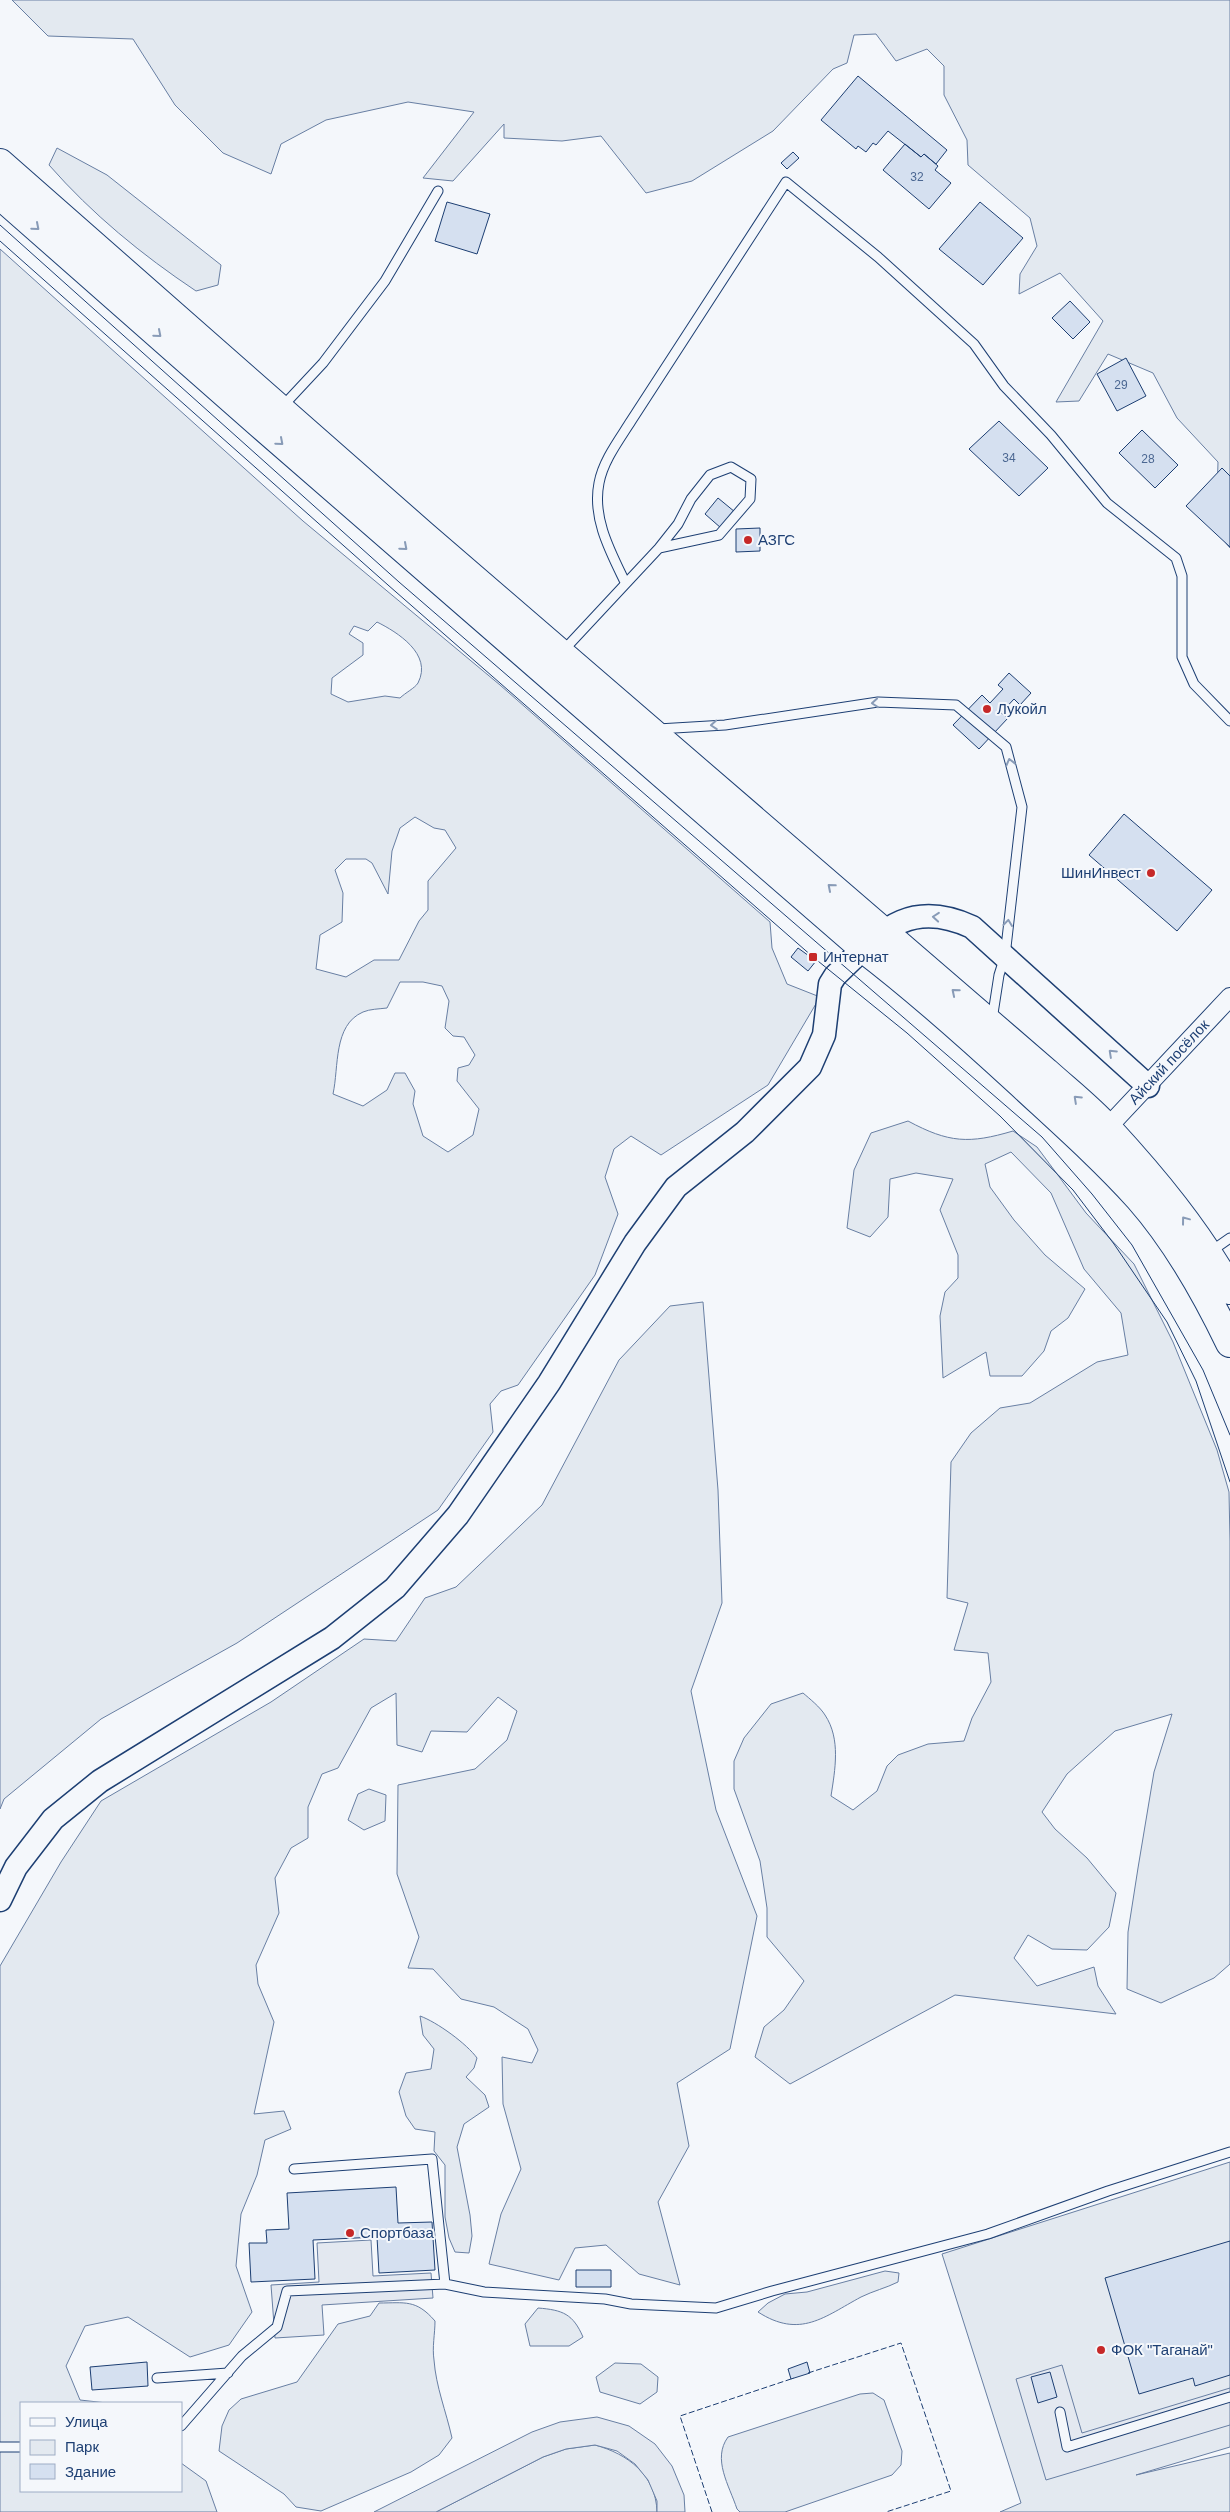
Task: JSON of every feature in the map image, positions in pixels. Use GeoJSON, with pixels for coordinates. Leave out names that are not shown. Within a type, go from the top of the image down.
{"type":"FeatureCollection","features":[{"type":"Feature","properties":{"kind":"main road"},"geometry":{"type":"LineString","coordinates":[[0,163],[423,535],[651,729],[883,933],[908,983],[978,1044],[1085,1143],[1140,1200],[1179,1253],[1217,1316],[1230,1343]]}},
{"type":"Feature","properties":{"kind":"main road"},"geometry":{"type":"LineString","coordinates":[[0,194],[260,424],[991,1022],[1107,1128],[1167,1197],[1219,1246],[1230,1290]]}},
{"type":"Feature","properties":{"kind":"street"},"geometry":{"type":"LineString","coordinates":[[0,1900],[16,1867],[53,1819],[100,1781],[332,1638],[395,1588],[458,1515],[549,1383],[635,1243],[676,1187],[745,1132],[810,1067],[824,1035],[830,984],[835,976],[883,933],[920,916],[955,919],[972,927],[1148,1086]]}},
{"type":"Feature","properties":{"kind":"street","name":"Айский посёлок"},"geometry":{"type":"LineString","coordinates":[[1107,1128],[1230,997]]}},
{"type":"Feature","properties":{"kind":"lane"},"geometry":{"type":"LineString","coordinates":[[625,582],[605,541],[597,508],[599,482],[610,455],[630,421],[786,182],[878,257],[974,344],[1004,386],[1051,435],[1107,503],[1176,558],[1182,576],[1182,657],[1194,684],[1230,721]]}},
{"type":"Feature","properties":{"kind":"lane"},"geometry":{"type":"LineString","coordinates":[[280,408],[324,363],[385,281],[438,191]]}},
{"type":"Feature","properties":{"kind":"lane"},"geometry":{"type":"LineString","coordinates":[[562,652],[625,582],[659,548],[678,524],[691,498],[710,475],[731,467],[751,479],[750,498],[719,535],[659,548]]}},
{"type":"Feature","properties":{"kind":"lane"},"geometry":{"type":"LineString","coordinates":[[651,729],[724,725],[878,702],[956,705],[1006,747],[1022,807],[1004,956],[991,1022]]}},
{"type":"Feature","properties":{"kind":"lane"},"geometry":{"type":"LineString","coordinates":[[182,2425],[242,2356],[277,2327],[287,2290],[445,2284],[484,2292],[605,2299],[632,2304],[716,2308],[772,2290],[988,2234],[1108,2190],[1230,2152]]}},
{"type":"Feature","properties":{"kind":"lane"},"geometry":{"type":"LineString","coordinates":[[294,2169],[432,2159],[445,2284]]}},
{"type":"Feature","properties":{"kind":"lane"},"geometry":{"type":"LineString","coordinates":[[157,2378],[228,2373]]}},
{"type":"Feature","properties":{"kind":"lane"},"geometry":{"type":"LineString","coordinates":[[1060,2412],[1067,2447],[1230,2396]]}},
{"type":"Feature","properties":{"kind":"lane"},"geometry":{"type":"LineString","coordinates":[[0,2447],[20,2447]]}},
{"type":"Feature","properties":{"kind":"green space"},"geometry":{"type":"Polygon","coordinates":[[[12,0],[1230,0],[1230,548],[1216,531],[1218,462],[1177,418],[1153,373],[1108,354],[1079,401],[1056,402],[1103,321],[1060,273],[1019,294],[1020,274],[1037,246],[1030,218],[968,165],[967,140],[944,95],[944,66],[927,49],[896,61],[876,34],[854,35],[847,63],[833,69],[773,131],[692,181],[646,193],[601,136],[562,141],[504,138],[504,124],[453,181],[423,178],[474,112],[408,102],[326,120],[281,144],[271,174],[223,153],[175,105],[133,39],[48,36],[12,0]]]}},
{"type":"Feature","properties":{"kind":"green space"},"geometry":{"type":"Polygon","coordinates":[[[57,148],[107,175],[221,265],[218,285],[196,291],[118,233],[65,183],[49,165],[57,148]]]}},
{"type":"Feature","properties":{"kind":"green space"},"geometry":{"type":"Polygon","coordinates":[[[0,249],[303,521],[500,685],[770,922],[772,948],[787,984],[820,997],[768,1085],[661,1155],[631,1136],[614,1149],[605,1177],[618,1214],[595,1275],[518,1385],[501,1391],[490,1404],[493,1432],[438,1510],[237,1643],[101,1719],[4,1799],[0,1809],[0,249]],[[377,622],[368,631],[354,626],[349,634],[363,643],[363,655],[332,678],[331,694],[348,702],[385,696],[400,698],[418,683],[421,663],[411,645],[377,622]],[[415,817],[400,828],[392,851],[388,894],[372,863],[366,859],[346,859],[335,870],[343,893],[342,922],[320,935],[316,969],[346,977],[374,960],[399,960],[419,921],[428,910],[428,881],[456,848],[445,830],[434,828],[415,817]],[[400,982],[387,1008],[363,1012],[353,1018],[346,1026],[339,1048],[333,1094],[363,1106],[387,1090],[395,1073],[405,1073],[415,1091],[413,1104],[423,1136],[448,1152],[473,1135],[479,1109],[457,1081],[458,1068],[469,1065],[475,1055],[464,1037],[453,1036],[445,1028],[449,1001],[442,986],[423,982],[400,982]]]}},
{"type":"Feature","properties":{"kind":"green space"},"geometry":{"type":"Polygon","coordinates":[[[908,1121],[936,1134],[959,1139],[984,1138],[1013,1131],[1037,1147],[1086,1213],[1134,1264],[1173,1342],[1217,1450],[1229,1492],[1230,1964],[1214,1978],[1161,2003],[1127,1989],[1128,1932],[1138,1868],[1154,1772],[1172,1714],[1115,1731],[1067,1774],[1042,1812],[1055,1829],[1087,1858],[1116,1893],[1109,1927],[1087,1950],[1052,1949],[1028,1935],[1014,1958],[1037,1986],[1094,1967],[1098,1986],[1116,2014],[955,1995],[790,2084],[755,2057],[764,2027],[784,2010],[804,1981],[767,1937],[767,1908],[760,1861],[734,1789],[734,1761],[744,1738],[771,1704],[803,1693],[823,1712],[833,1734],[836,1755],[831,1796],[853,1810],[877,1791],[887,1766],[898,1755],[928,1744],[964,1741],[972,1718],[991,1682],[988,1653],[954,1650],[968,1603],[947,1598],[951,1462],[971,1433],[1000,1408],[1030,1403],[1097,1362],[1128,1355],[1121,1313],[1084,1269],[1051,1193],[1011,1152],[985,1164],[990,1187],[1014,1220],[1045,1255],[1085,1289],[1068,1318],[1051,1331],[1044,1351],[1022,1376],[990,1376],[986,1352],[943,1378],[940,1316],[945,1292],[958,1278],[958,1255],[940,1210],[953,1179],[916,1173],[890,1179],[888,1217],[870,1237],[847,1228],[854,1170],[871,1133],[908,1121]]]}},
{"type":"Feature","properties":{"kind":"green space"},"geometry":{"type":"Polygon","coordinates":[[[703,1302],[718,1490],[722,1603],[691,1691],[716,1810],[757,1916],[730,2049],[677,2083],[689,2146],[658,2202],[680,2285],[639,2274],[606,2245],[575,2248],[559,2280],[489,2264],[501,2214],[521,2169],[503,2104],[502,2057],[532,2063],[538,2050],[528,2029],[494,2007],[461,1999],[433,1969],[408,1968],[419,1937],[397,1874],[398,1785],[475,1769],[507,1740],[517,1711],[498,1697],[467,1732],[431,1731],[422,1752],[397,1745],[396,1693],[371,1708],[338,1768],[322,1774],[308,1807],[308,1838],[291,1848],[275,1878],[279,1913],[256,1965],[258,1984],[274,2022],[254,2114],[284,2111],[291,2129],[265,2140],[257,2175],[241,2214],[236,2266],[252,2312],[229,2345],[190,2357],[128,2317],[85,2326],[66,2366],[80,2400],[98,2402],[20,2402],[20,2492],[182,2492],[182,2464],[206,2481],[217,2512],[0,2512],[0,1966],[61,1862],[101,1801],[271,1702],[364,1639],[396,1641],[425,1598],[456,1587],[542,1505],[619,1360],[670,1306],[703,1302]]]}},
{"type":"Feature","properties":{"kind":"green space"},"geometry":{"type":"Polygon","coordinates":[[[369,1789],[386,1795],[385,1821],[364,1830],[348,1820],[358,1794],[369,1789]]]}},
{"type":"Feature","properties":{"kind":"green space"},"geometry":{"type":"Polygon","coordinates":[[[420,2016],[451,2034],[477,2058],[474,2068],[466,2077],[485,2095],[489,2107],[464,2124],[457,2147],[470,2215],[472,2236],[469,2253],[455,2252],[449,2238],[445,2217],[445,2165],[434,2151],[435,2132],[415,2129],[406,2116],[399,2092],[406,2073],[431,2069],[434,2049],[423,2035],[420,2016]]]}},
{"type":"Feature","properties":{"kind":"green space","name":"ФОК \"Таганай\""},"geometry":{"type":"Polygon","coordinates":[[[1230,2162],[1230,2447],[1136,2475],[1230,2453],[1230,2512],[1000,2512],[1021,2503],[942,2254],[1230,2162]]]}},
{"type":"Feature","properties":{"kind":"green space"},"geometry":{"type":"Polygon","coordinates":[[[885,2271],[899,2273],[898,2282],[866,2295],[823,2318],[811,2322],[787,2324],[773,2320],[758,2312],[768,2303],[785,2294],[807,2292],[885,2271]]]}},
{"type":"Feature","properties":{"kind":"green space"},"geometry":{"type":"Polygon","coordinates":[[[379,2303],[410,2304],[422,2309],[435,2321],[433,2350],[435,2370],[452,2438],[439,2455],[411,2472],[321,2511],[296,2507],[284,2494],[219,2451],[222,2426],[229,2410],[241,2399],[297,2382],[338,2324],[370,2316],[379,2303]]]}},
{"type":"Feature","properties":{"kind":"green space"},"geometry":{"type":"Polygon","coordinates":[[[538,2308],[561,2312],[571,2318],[583,2337],[569,2346],[530,2346],[525,2324],[538,2308]]]}},
{"type":"Feature","properties":{"kind":"green space"},"geometry":{"type":"Polygon","coordinates":[[[615,2363],[641,2364],[658,2377],[657,2392],[640,2404],[600,2392],[596,2377],[615,2363]]]}},
{"type":"Feature","properties":{"kind":"green space"},"geometry":{"type":"Polygon","coordinates":[[[873,2393],[884,2400],[902,2451],[901,2465],[892,2475],[785,2512],[740,2512],[737,2509],[726,2481],[722,2463],[723,2445],[728,2437],[860,2394],[873,2393]]]}},
{"type":"Feature","properties":{"kind":"green space"},"geometry":{"type":"Polygon","coordinates":[[[595,2445],[618,2454],[638,2468],[652,2487],[657,2512],[436,2512],[543,2457],[566,2449],[595,2445]]]}},
{"type":"Feature","properties":{"kind":"shaded area"},"geometry":{"type":"Polygon","coordinates":[[[371,2240],[373,2276],[431,2273],[433,2298],[322,2305],[324,2335],[275,2338],[271,2285],[319,2282],[317,2243],[371,2240]]]}},
{"type":"Feature","properties":{"kind":"shaded area"},"geometry":{"type":"Polygon","coordinates":[[[1062,2365],[1082,2433],[1230,2388],[1230,2425],[1046,2480],[1016,2379],[1062,2365]]]}},
{"type":"Feature","properties":{"kind":"shaded area"},"geometry":{"type":"Polygon","coordinates":[[[597,2417],[629,2426],[655,2444],[672,2466],[684,2495],[685,2512],[657,2512],[657,2501],[648,2480],[635,2464],[617,2451],[595,2445],[566,2449],[543,2457],[436,2512],[374,2512],[532,2432],[560,2422],[597,2417]]]}},
{"type":"Feature","properties":{"kind":"building"},"geometry":{"type":"Polygon","coordinates":[[[858,76],[947,150],[936,164],[924,154],[921,157],[888,131],[876,145],[873,143],[866,152],[858,146],[856,149],[821,120],[858,76]]]}},
{"type":"Feature","properties":{"kind":"building"},"geometry":{"type":"Polygon","coordinates":[[[905,144],[921,157],[924,154],[938,166],[935,170],[951,183],[929,209],[883,170],[905,144]]]}},
{"type":"Feature","properties":{"kind":"building"},"geometry":{"type":"Polygon","coordinates":[[[793,152],[799,158],[787,169],[781,163],[793,152]]]}},
{"type":"Feature","properties":{"kind":"building"},"geometry":{"type":"Polygon","coordinates":[[[447,202],[490,214],[477,254],[435,241],[447,202]]]}},
{"type":"Feature","properties":{"kind":"building"},"geometry":{"type":"Polygon","coordinates":[[[980,202],[1023,238],[983,285],[939,249],[980,202]]]}},
{"type":"Feature","properties":{"kind":"building"},"geometry":{"type":"Polygon","coordinates":[[[1070,301],[1090,322],[1073,339],[1052,318],[1070,301]]]}},
{"type":"Feature","properties":{"kind":"building"},"geometry":{"type":"Polygon","coordinates":[[[1126,358],[1146,396],[1117,411],[1097,374],[1126,358]]]}},
{"type":"Feature","properties":{"kind":"building"},"geometry":{"type":"Polygon","coordinates":[[[999,421],[1048,468],[1019,496],[969,449],[999,421]]]}},
{"type":"Feature","properties":{"kind":"building"},"geometry":{"type":"Polygon","coordinates":[[[1142,430],[1178,465],[1155,488],[1119,453],[1142,430]]]}},
{"type":"Feature","properties":{"kind":"building"},"geometry":{"type":"Polygon","coordinates":[[[1222,468],[1230,476],[1230,547],[1186,506],[1222,468]]]}},
{"type":"Feature","properties":{"kind":"building"},"geometry":{"type":"Polygon","coordinates":[[[718,498],[735,512],[721,528],[705,514],[718,498]]]}},
{"type":"Feature","properties":{"kind":"building","name":"АЗГС"},"geometry":{"type":"Polygon","coordinates":[[[760,528],[760,551],[736,552],[736,529],[760,528]]]}},
{"type":"Feature","properties":{"kind":"building","name":"Лукойл"},"geometry":{"type":"Polygon","coordinates":[[[1009,673],[1031,693],[1020,705],[1014,699],[1001,713],[1008,718],[979,749],[953,725],[982,695],[990,703],[1003,689],[998,685],[1009,673]]]}},
{"type":"Feature","properties":{"kind":"building","name":"ШинИнвест"},"geometry":{"type":"Polygon","coordinates":[[[1124,814],[1212,890],[1177,931],[1089,855],[1124,814]]]}},
{"type":"Feature","properties":{"kind":"building"},"geometry":{"type":"Polygon","coordinates":[[[798,948],[816,961],[808,971],[791,957],[798,948]]]}},
{"type":"Feature","properties":{"kind":"building","name":"Спортбаза"},"geometry":{"type":"Polygon","coordinates":[[[396,2187],[398,2223],[432,2222],[435,2270],[379,2273],[377,2237],[313,2240],[315,2279],[251,2282],[249,2243],[267,2243],[266,2230],[289,2229],[287,2193],[396,2187]]]}},
{"type":"Feature","properties":{"kind":"building","name":"ФОК \"Таганай\""},"geometry":{"type":"Polygon","coordinates":[[[1230,2241],[1230,2375],[1195,2386],[1193,2378],[1139,2394],[1105,2278],[1230,2241]]]}},
{"type":"Feature","properties":{"kind":"building"},"geometry":{"type":"Polygon","coordinates":[[[576,2270],[611,2270],[611,2287],[576,2287],[576,2270]]]}},
{"type":"Feature","properties":{"kind":"building"},"geometry":{"type":"Polygon","coordinates":[[[147,2362],[148,2386],[92,2390],[90,2367],[147,2362]]]}},
{"type":"Feature","properties":{"kind":"building"},"geometry":{"type":"Polygon","coordinates":[[[807,2362],[810,2373],[791,2379],[788,2369],[807,2362]]]}},
{"type":"Feature","properties":{"kind":"building"},"geometry":{"type":"Polygon","coordinates":[[[1050,2372],[1057,2397],[1038,2403],[1031,2377],[1050,2372]]]}},
{"type":"Feature","properties":{"kind":"tram line"},"geometry":{"type":"LineString","coordinates":[[0,225],[399,582],[1042,1137],[1092,1194],[1132,1245],[1203,1370],[1230,1435]]}},
{"type":"Feature","properties":{"kind":"tram line"},"geometry":{"type":"LineString","coordinates":[[0,241],[388,585],[813,957],[907,1033],[1000,1116],[1073,1190],[1114,1244],[1167,1322],[1196,1381],[1230,1482]]}},
{"type":"Feature","properties":{"kind":"fence"},"geometry":{"type":"LineString","coordinates":[[808,2373],[901,2343],[951,2491],[886,2512]]}},
{"type":"Feature","properties":{"kind":"fence"},"geometry":{"type":"LineString","coordinates":[[712,2512],[680,2416],[794,2378]]}},
{"type":"Feature","properties":{"kind":"place","name":"АЗГС"},"geometry":{"type":"Point","coordinates":[748,540]}},
{"type":"Feature","properties":{"kind":"place","name":"Лукойл"},"geometry":{"type":"Point","coordinates":[987,709]}},
{"type":"Feature","properties":{"kind":"place","name":"ШинИнвест"},"geometry":{"type":"Point","coordinates":[1151,873]}},
{"type":"Feature","properties":{"kind":"place","name":"Интернат"},"geometry":{"type":"Point","coordinates":[813,957]}},
{"type":"Feature","properties":{"kind":"place","name":"Спортбаза"},"geometry":{"type":"Point","coordinates":[350,2233]}},
{"type":"Feature","properties":{"kind":"place","name":"ФОК \"Таганай\""},"geometry":{"type":"Point","coordinates":[1101,2350]}}]}
